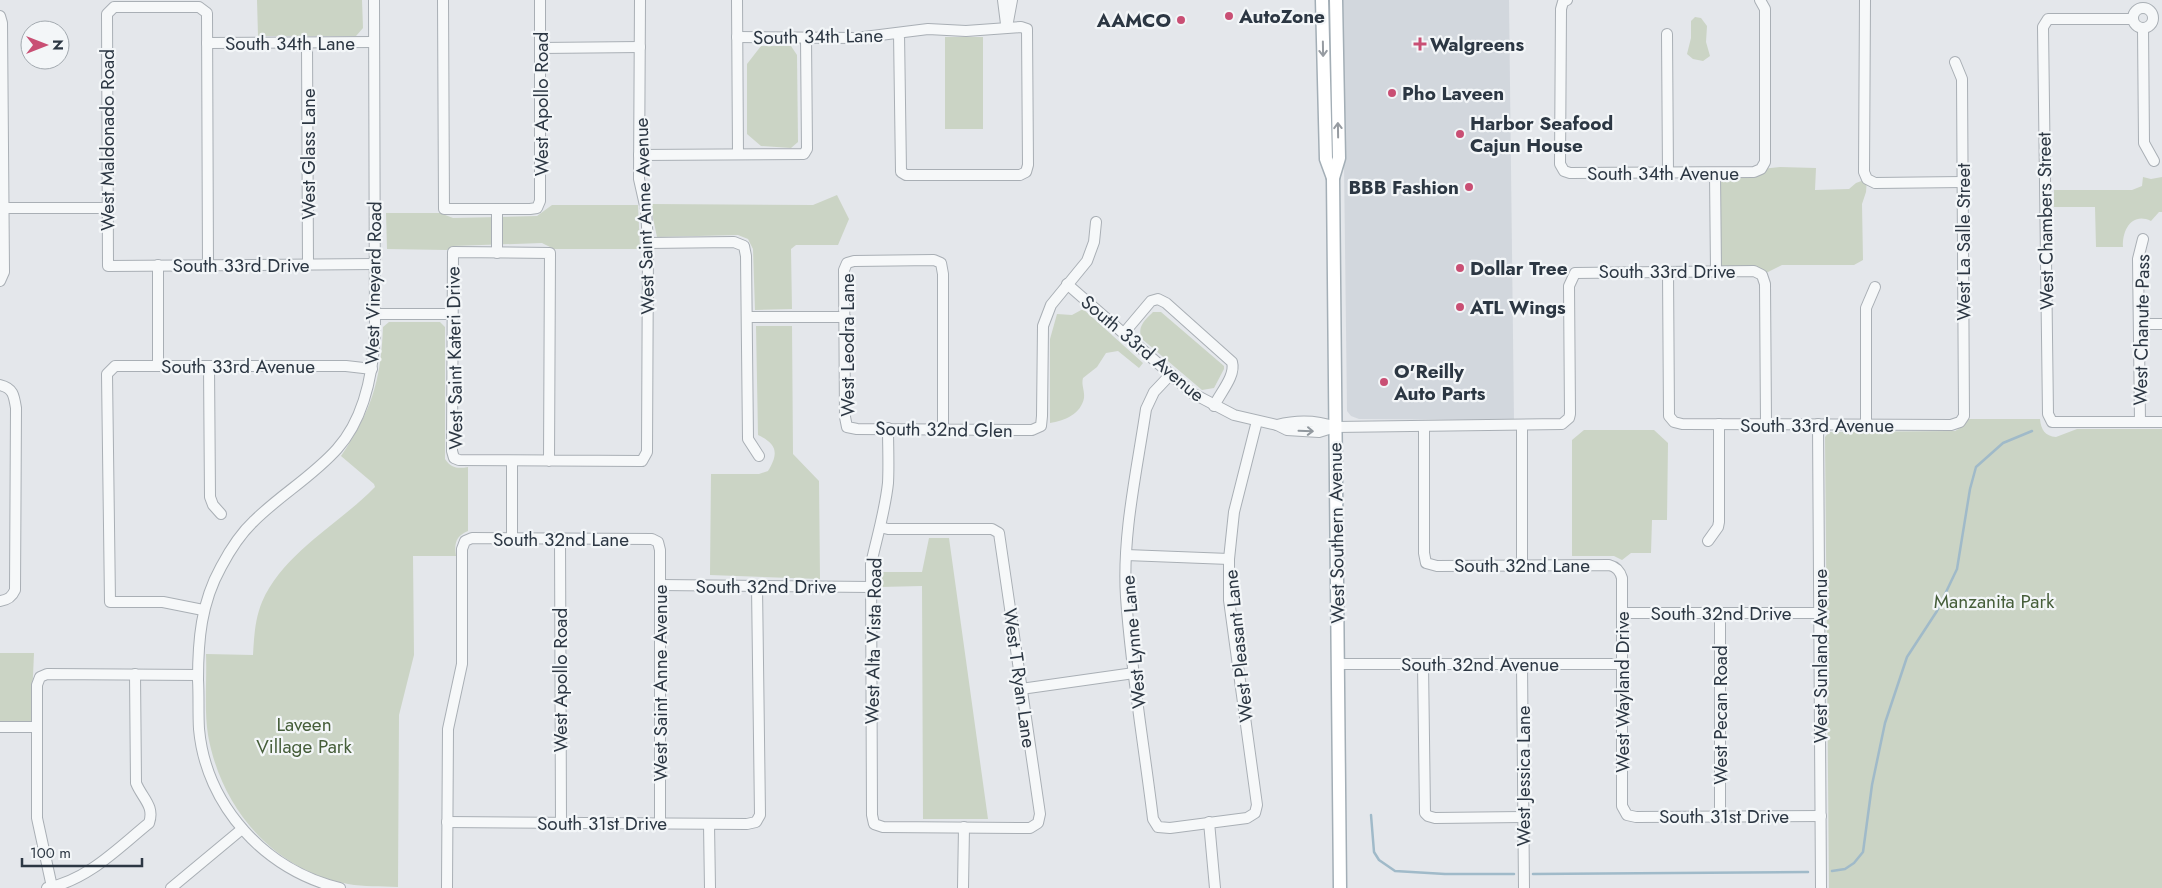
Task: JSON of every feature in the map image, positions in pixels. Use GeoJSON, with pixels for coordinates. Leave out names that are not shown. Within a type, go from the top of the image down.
{"type":"FeatureCollection","features":[{"type":"Feature","properties":{"kind":"main road","name":"West Southern Avenue"},"geometry":{"type":"LineString","coordinates":[[1322,0],[1326,159],[1333,178]]}},
{"type":"Feature","properties":{"kind":"main road","name":"West Southern Avenue"},"geometry":{"type":"LineString","coordinates":[[1336,0],[1338,158],[1333,178],[1340,888]]}},
{"type":"Feature","properties":{"kind":"street","name":"West Vineyard Road"},"geometry":{"type":"LineString","coordinates":[[340,888],[314,881],[258,847],[242,829],[223,802],[207,765],[199,730],[199,642],[203,610],[220,568],[246,530],[338,448],[356,418],[372,369],[375,314],[374,0]]}},
{"type":"Feature","properties":{"kind":"street"},"geometry":{"type":"LineString","coordinates":[[444,0],[444,209],[497,209],[496,253],[550,253],[549,462],[512,461],[512,538]]}},
{"type":"Feature","properties":{"kind":"street","name":"West Apollo Road"},"geometry":{"type":"LineString","coordinates":[[497,209],[537,208],[540,201],[540,0]]}},
{"type":"Feature","properties":{"kind":"street","name":"West Saint Anne Avenue"},"geometry":{"type":"LineString","coordinates":[[549,462],[642,461],[647,452],[648,243],[646,210],[639,179],[640,0]]}},
{"type":"Feature","properties":{"kind":"street"},"geometry":{"type":"LineString","coordinates":[[737,0],[738,154]]}},
{"type":"Feature","properties":{"kind":"street"},"geometry":{"type":"LineString","coordinates":[[1003,0],[1007,27]]}},
{"type":"Feature","properties":{"kind":"street"},"geometry":{"type":"LineString","coordinates":[[1007,27],[1012,0]]}},
{"type":"Feature","properties":{"kind":"street","name":"South 34th Avenue"},"geometry":{"type":"LineString","coordinates":[[1565,1],[1561,9],[1560,164],[1564,171],[1570,173],[1715,174],[1754,172],[1761,169],[1765,162],[1765,8],[1760,0]]}},
{"type":"Feature","properties":{"kind":"street"},"geometry":{"type":"LineString","coordinates":[[1865,0],[1864,172],[1867,179],[1875,183],[1963,182]]}},
{"type":"Feature","properties":{"kind":"street","name":"South 34th Lane"},"geometry":{"type":"LineString","coordinates":[[107,14],[114,7],[162,3],[199,7],[207,13],[207,43],[374,42]]}},
{"type":"Feature","properties":{"kind":"street"},"geometry":{"type":"LineString","coordinates":[[2142,8],[2153,12],[2150,24],[2143,28],[2137,26],[2136,10],[2142,8]]}},
{"type":"Feature","properties":{"kind":"street","name":"West Chambers Street"},"geometry":{"type":"LineString","coordinates":[[2136,10],[2048,19],[2043,27],[2048,414],[2052,422],[2140,422]]}},
{"type":"Feature","properties":{"kind":"street","name":"West Maldonado Road"},"geometry":{"type":"LineString","coordinates":[[107,14],[106,208],[108,266]]}},
{"type":"Feature","properties":{"kind":"street"},"geometry":{"type":"LineString","coordinates":[[0,16],[2,23],[1,108],[4,272],[0,281]]}},
{"type":"Feature","properties":{"kind":"street","name":"South 34th Lane"},"geometry":{"type":"LineString","coordinates":[[737,37],[856,38],[928,29],[966,31],[1007,27],[1027,29],[1028,165],[1026,172],[1020,174],[906,175],[901,172],[899,33]]}},
{"type":"Feature","properties":{"kind":"street"},"geometry":{"type":"LineString","coordinates":[[2143,28],[2144,143],[2154,160]]}},
{"type":"Feature","properties":{"kind":"street"},"geometry":{"type":"LineString","coordinates":[[1667,34],[1668,174]]}},
{"type":"Feature","properties":{"kind":"street"},"geometry":{"type":"LineString","coordinates":[[639,155],[804,154],[807,149],[806,38]]}},
{"type":"Feature","properties":{"kind":"street"},"geometry":{"type":"LineString","coordinates":[[207,43],[208,265]]}},
{"type":"Feature","properties":{"kind":"street","name":"West Glass Lane"},"geometry":{"type":"LineString","coordinates":[[307,43],[308,264]]}},
{"type":"Feature","properties":{"kind":"street"},"geometry":{"type":"LineString","coordinates":[[541,48],[640,46]]}},
{"type":"Feature","properties":{"kind":"street","name":"West La Salle Street"},"geometry":{"type":"LineString","coordinates":[[1954,62],[1962,79],[1964,416],[1960,422]]}},
{"type":"Feature","properties":{"kind":"street"},"geometry":{"type":"LineString","coordinates":[[1715,174],[1716,271]]}},
{"type":"Feature","properties":{"kind":"street"},"geometry":{"type":"LineString","coordinates":[[2,208],[106,208]]}},
{"type":"Feature","properties":{"kind":"street"},"geometry":{"type":"LineString","coordinates":[[1067,284],[1087,261],[1094,242],[1096,222]]}},
{"type":"Feature","properties":{"kind":"street","name":"West Chanute Pass"},"geometry":{"type":"LineString","coordinates":[[2140,422],[2138,259],[2143,239]]}},
{"type":"Feature","properties":{"kind":"street"},"geometry":{"type":"LineString","coordinates":[[648,243],[734,242],[744,246],[747,317],[748,440],[759,456]]}},
{"type":"Feature","properties":{"kind":"street","name":"West Saint Kateri Drive"},"geometry":{"type":"LineString","coordinates":[[496,253],[453,252],[452,451],[454,458],[459,460],[512,461]]}},
{"type":"Feature","properties":{"kind":"street","name":"West Leodra Lane"},"geometry":{"type":"LineString","coordinates":[[848,426],[845,417],[844,270],[847,263],[854,261],[934,260],[941,263],[943,274],[942,429]]}},
{"type":"Feature","properties":{"kind":"street","name":"South 33rd Drive"},"geometry":{"type":"LineString","coordinates":[[108,266],[375,264]]}},
{"type":"Feature","properties":{"kind":"street"},"geometry":{"type":"LineString","coordinates":[[158,265],[158,366]]}},
{"type":"Feature","properties":{"kind":"street","name":"South 33rd Drive"},"geometry":{"type":"LineString","coordinates":[[1566,422],[1570,414],[1568,286],[1572,276],[1578,272],[1754,271],[1762,275],[1766,284],[1766,424]]}},
{"type":"Feature","properties":{"kind":"street","name":"South 33rd Avenue"},"geometry":{"type":"LineString","coordinates":[[1668,272],[1669,416],[1674,422],[1682,424],[1951,425],[1960,422]]}},
{"type":"Feature","properties":{"kind":"street","name":"South 33rd Avenue"},"geometry":{"type":"LineString","coordinates":[[1067,284],[1192,393],[1234,415],[1257,422],[1277,425],[1290,422],[1319,422],[1336,427],[1558,425],[1566,422]]}},
{"type":"Feature","properties":{"kind":"street","name":"South 32nd Glen"},"geometry":{"type":"LineString","coordinates":[[848,426],[857,428],[1032,430],[1040,426],[1043,326],[1051,305],[1067,284]]}},
{"type":"Feature","properties":{"kind":"street"},"geometry":{"type":"LineString","coordinates":[[1866,425],[1866,308],[1871,294],[1876,288]]}},
{"type":"Feature","properties":{"kind":"street"},"geometry":{"type":"LineString","coordinates":[[1124,334],[1151,301],[1158,299],[1166,303],[1229,359],[1233,366],[1231,375],[1214,406]]}},
{"type":"Feature","properties":{"kind":"street"},"geometry":{"type":"LineString","coordinates":[[375,314],[452,314]]}},
{"type":"Feature","properties":{"kind":"street"},"geometry":{"type":"LineString","coordinates":[[747,317],[845,317]]}},
{"type":"Feature","properties":{"kind":"street"},"geometry":{"type":"LineString","coordinates":[[2139,324],[2162,324]]}},
{"type":"Feature","properties":{"kind":"street","name":"South 33rd Avenue"},"geometry":{"type":"LineString","coordinates":[[203,610],[163,602],[110,602],[108,374],[115,366],[346,366],[372,369]]}},
{"type":"Feature","properties":{"kind":"street"},"geometry":{"type":"LineString","coordinates":[[209,366],[210,497],[213,505],[221,514]]}},
{"type":"Feature","properties":{"kind":"street","name":"West Lynne Lane"},"geometry":{"type":"LineString","coordinates":[[1171,374],[1154,392],[1146,409],[1126,555],[1126,597],[1153,819],[1158,827],[1170,828],[1209,822]]}},
{"type":"Feature","properties":{"kind":"street"},"geometry":{"type":"LineString","coordinates":[[0,385],[9,388],[14,394],[16,408],[15,590],[12,596],[0,601]]}},
{"type":"Feature","properties":{"kind":"street","name":"West Pleasant Lane"},"geometry":{"type":"LineString","coordinates":[[1209,822],[1247,818],[1255,813],[1257,805],[1229,600],[1229,559],[1234,512],[1257,422]]}},
{"type":"Feature","properties":{"kind":"street"},"geometry":{"type":"LineString","coordinates":[[2140,422],[2162,422]]}},
{"type":"Feature","properties":{"kind":"street"},"geometry":{"type":"LineString","coordinates":[[1708,541],[1719,522],[1719,424]]}},
{"type":"Feature","properties":{"kind":"street","name":"West Sunland Avenue"},"geometry":{"type":"LineString","coordinates":[[1818,424],[1822,888]]}},
{"type":"Feature","properties":{"kind":"street"},"geometry":{"type":"LineString","coordinates":[[1522,425],[1522,565]]}},
{"type":"Feature","properties":{"kind":"street","name":"South 32nd Lane"},"geometry":{"type":"LineString","coordinates":[[1424,427],[1424,553],[1426,563],[1437,566],[1609,565],[1618,568]]}},
{"type":"Feature","properties":{"kind":"street","name":"West Alta Vista Road"},"geometry":{"type":"LineString","coordinates":[[888,428],[888,482],[871,564],[872,815],[874,824],[883,827],[964,828]]}},
{"type":"Feature","properties":{"kind":"street","name":"West T Ryan Lane"},"geometry":{"type":"LineString","coordinates":[[880,527],[888,529],[992,529],[999,533],[1040,814],[1038,824],[1030,828],[964,828]]}},
{"type":"Feature","properties":{"kind":"street","name":"South 32nd Lane"},"geometry":{"type":"LineString","coordinates":[[447,822],[448,729],[462,664],[462,549],[464,541],[472,538],[560,538],[652,539],[658,542]]}},
{"type":"Feature","properties":{"kind":"street","name":"West Apollo Road"},"geometry":{"type":"LineString","coordinates":[[560,538],[561,822]]}},
{"type":"Feature","properties":{"kind":"street","name":"West Saint Anne Avenue"},"geometry":{"type":"LineString","coordinates":[[658,542],[660,550],[660,824]]}},
{"type":"Feature","properties":{"kind":"street"},"geometry":{"type":"LineString","coordinates":[[1126,555],[1229,559]]}},
{"type":"Feature","properties":{"kind":"street","name":"West Wayland Drive"},"geometry":{"type":"LineString","coordinates":[[1618,568],[1622,578],[1622,806],[1627,815]]}},
{"type":"Feature","properties":{"kind":"street","name":"South 32nd Drive"},"geometry":{"type":"LineString","coordinates":[[660,585],[871,586]]}},
{"type":"Feature","properties":{"kind":"street","name":"South 31st Drive"},"geometry":{"type":"LineString","coordinates":[[447,822],[660,824],[747,824],[756,822],[760,815],[757,586]]}},
{"type":"Feature","properties":{"kind":"street","name":"South 32nd Drive"},"geometry":{"type":"LineString","coordinates":[[1622,613],[1820,613]]}},
{"type":"Feature","properties":{"kind":"street","name":"West Pecan Road"},"geometry":{"type":"LineString","coordinates":[[1720,613],[1720,816]]}},
{"type":"Feature","properties":{"kind":"street","name":"South 32nd Avenue"},"geometry":{"type":"LineString","coordinates":[[1338,664],[1622,664]]}},
{"type":"Feature","properties":{"kind":"street"},"geometry":{"type":"LineString","coordinates":[[1423,664],[1424,808],[1428,816],[1435,818],[1523,817]]}},
{"type":"Feature","properties":{"kind":"street","name":"West Jessica Lane"},"geometry":{"type":"LineString","coordinates":[[1522,664],[1524,888]]}},
{"type":"Feature","properties":{"kind":"street"},"geometry":{"type":"LineString","coordinates":[[1021,689],[1134,673]]}},
{"type":"Feature","properties":{"kind":"street"},"geometry":{"type":"LineString","coordinates":[[134,674],[136,783],[140,793],[150,807],[152,814],[149,823],[97,866],[74,880],[49,888],[37,818],[36,685],[40,677],[47,674],[134,674],[198,675]]}},
{"type":"Feature","properties":{"kind":"street"},"geometry":{"type":"LineString","coordinates":[[0,727],[36,727]]}},
{"type":"Feature","properties":{"kind":"street","name":"South 31st Drive"},"geometry":{"type":"LineString","coordinates":[[1627,815],[1636,817],[1821,816]]}},
{"type":"Feature","properties":{"kind":"street"},"geometry":{"type":"LineString","coordinates":[[447,822],[447,888]]}},
{"type":"Feature","properties":{"kind":"street"},"geometry":{"type":"LineString","coordinates":[[1209,822],[1216,888]]}},
{"type":"Feature","properties":{"kind":"street"},"geometry":{"type":"LineString","coordinates":[[709,824],[710,888]]}},
{"type":"Feature","properties":{"kind":"street"},"geometry":{"type":"LineString","coordinates":[[963,888],[964,828]]}},
{"type":"Feature","properties":{"kind":"street"},"geometry":{"type":"LineString","coordinates":[[171,888],[242,829]]}},
{"type":"Feature","properties":{"kind":"shaded area"},"geometry":{"type":"Polygon","coordinates":[[[1342,0],[1509,0],[1514,420],[1359,419],[1351,416],[1347,411],[1342,0]]]}},
{"type":"Feature","properties":{"kind":"green space"},"geometry":{"type":"Polygon","coordinates":[[[257,0],[362,0],[363,28],[356,36],[258,36],[257,0]]]}},
{"type":"Feature","properties":{"kind":"green space"},"geometry":{"type":"Polygon","coordinates":[[[1695,17],[1701,18],[1707,26],[1706,42],[1710,56],[1703,61],[1693,59],[1687,54],[1691,38],[1691,21],[1695,17]]]}},
{"type":"Feature","properties":{"kind":"green space"},"geometry":{"type":"Polygon","coordinates":[[[945,37],[983,37],[983,129],[945,129],[945,37]]]}},
{"type":"Feature","properties":{"kind":"green space"},"geometry":{"type":"Polygon","coordinates":[[[761,46],[791,46],[797,55],[798,142],[791,148],[761,146],[747,134],[747,64],[761,46]]]}},
{"type":"Feature","properties":{"kind":"green space"},"geometry":{"type":"Polygon","coordinates":[[[1780,167],[1816,168],[1815,190],[1849,189],[1856,183],[1867,179],[1866,192],[1862,204],[1863,260],[1854,265],[1782,265],[1762,275],[1716,271],[1715,174],[1780,167]]]}},
{"type":"Feature","properties":{"kind":"green space"},"geometry":{"type":"Polygon","coordinates":[[[2143,177],[2151,179],[2162,177],[2162,212],[2159,212],[2151,221],[2138,219],[2129,224],[2124,234],[2123,247],[2096,247],[2095,207],[2054,207],[2054,190],[2132,190],[2142,186],[2143,177]]]}},
{"type":"Feature","properties":{"kind":"green space"},"geometry":{"type":"Polygon","coordinates":[[[837,195],[849,219],[838,245],[796,245],[791,249],[792,309],[755,310],[753,249],[748,239],[738,235],[657,237],[650,204],[813,205],[837,195]]]}},
{"type":"Feature","properties":{"kind":"green space"},"geometry":{"type":"Polygon","coordinates":[[[552,205],[638,205],[640,249],[554,249],[542,243],[453,246],[447,250],[387,249],[386,213],[440,213],[453,218],[537,216],[552,205]]]}},
{"type":"Feature","properties":{"kind":"green space"},"geometry":{"type":"Polygon","coordinates":[[[1083,309],[1143,363],[1139,368],[1118,351],[1106,353],[1097,367],[1083,378],[1084,398],[1076,412],[1071,416],[1050,423],[1050,339],[1057,314],[1072,315],[1083,309]]]}},
{"type":"Feature","properties":{"kind":"green space"},"geometry":{"type":"Polygon","coordinates":[[[1153,312],[1161,312],[1224,366],[1214,388],[1202,390],[1142,339],[1141,328],[1144,321],[1153,312]]]}},
{"type":"Feature","properties":{"kind":"green space","name":"Laveen Village Park"},"geometry":{"type":"Polygon","coordinates":[[[389,322],[440,322],[445,327],[445,459],[455,467],[468,467],[468,531],[457,540],[455,547],[456,556],[413,556],[414,655],[399,715],[398,887],[354,885],[321,877],[296,865],[274,850],[255,832],[238,811],[225,787],[215,762],[208,735],[206,705],[206,654],[253,655],[258,615],[262,602],[272,584],[298,554],[375,487],[374,484],[341,456],[360,425],[373,395],[380,364],[383,327],[389,322]]]}},
{"type":"Feature","properties":{"kind":"green space"},"geometry":{"type":"Polygon","coordinates":[[[756,326],[792,326],[793,454],[819,481],[820,579],[710,575],[711,474],[759,474],[768,471],[775,454],[769,442],[758,435],[756,326]]]}},
{"type":"Feature","properties":{"kind":"green space","name":"Manzanita Park"},"geometry":{"type":"Polygon","coordinates":[[[1968,419],[2040,419],[2044,432],[2056,437],[2077,429],[2162,429],[2162,888],[1829,888],[1825,437],[1829,432],[1955,431],[1964,426],[1968,419]]]}},
{"type":"Feature","properties":{"kind":"green space"},"geometry":{"type":"Polygon","coordinates":[[[1584,430],[1654,430],[1668,443],[1667,520],[1652,520],[1651,553],[1631,553],[1622,560],[1614,556],[1572,556],[1572,440],[1584,430]]]}},
{"type":"Feature","properties":{"kind":"green space"},"geometry":{"type":"Polygon","coordinates":[[[929,538],[949,538],[988,819],[923,819],[922,586],[880,587],[880,572],[922,572],[929,538]]]}},
{"type":"Feature","properties":{"kind":"green space"},"geometry":{"type":"Polygon","coordinates":[[[0,653],[34,653],[31,721],[0,721],[0,653]]]}},
{"type":"Feature","properties":{"kind":"waterway"},"geometry":{"type":"LineString","coordinates":[[1832,871],[1845,869],[1854,863],[1863,852],[1872,785],[1885,723],[1907,657],[1937,611],[1957,569],[1970,489],[1976,467],[2003,443],[2032,431]]}},
{"type":"Feature","properties":{"kind":"waterway"},"geometry":{"type":"LineString","coordinates":[[1371,815],[1374,852],[1379,860],[1395,871],[1445,874],[1514,874]]}},
{"type":"Feature","properties":{"kind":"waterway"},"geometry":{"type":"LineString","coordinates":[[1533,874],[1808,872]]}},
{"type":"Feature","properties":{"kind":"place","name":"AutoZone"},"geometry":{"type":"Point","coordinates":[1229,16]}},
{"type":"Feature","properties":{"kind":"place","name":"AAMCO"},"geometry":{"type":"Point","coordinates":[1181,20]}},
{"type":"Feature","properties":{"kind":"place","name":"Walgreens"},"geometry":{"type":"Point","coordinates":[1420,44]}},
{"type":"Feature","properties":{"kind":"place","name":"Pho Laveen"},"geometry":{"type":"Point","coordinates":[1392,93]}},
{"type":"Feature","properties":{"kind":"place","name":"Harbor Seafood Cajun House"},"geometry":{"type":"Point","coordinates":[1460,134]}},
{"type":"Feature","properties":{"kind":"place","name":"BBB Fashion"},"geometry":{"type":"Point","coordinates":[1469,187]}},
{"type":"Feature","properties":{"kind":"place","name":"Dollar Tree"},"geometry":{"type":"Point","coordinates":[1460,268]}},
{"type":"Feature","properties":{"kind":"place","name":"ATL Wings"},"geometry":{"type":"Point","coordinates":[1460,307]}},
{"type":"Feature","properties":{"kind":"place","name":"O'Reilly Auto Parts"},"geometry":{"type":"Point","coordinates":[1384,382]}}]}
